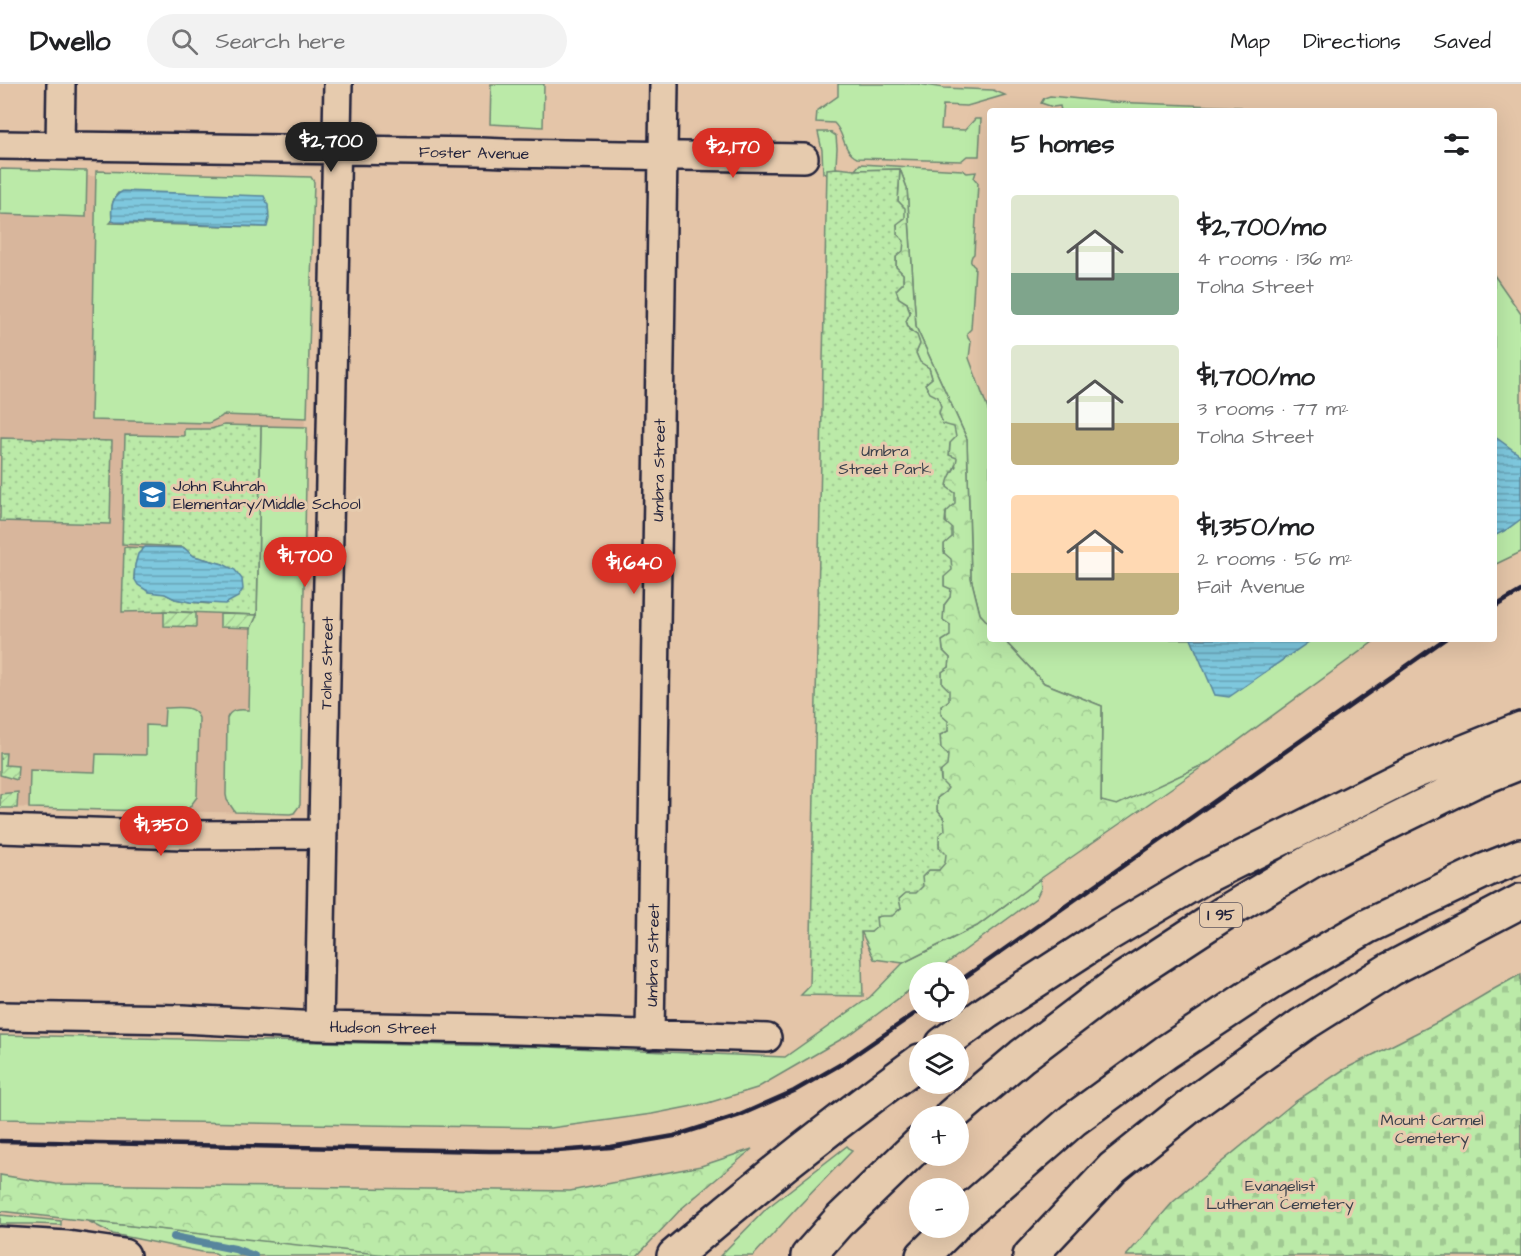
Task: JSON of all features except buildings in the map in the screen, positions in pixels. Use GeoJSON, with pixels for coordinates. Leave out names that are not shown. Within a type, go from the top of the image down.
{"type":"FeatureCollection","features":[{"type":"Feature","properties":{"kind":"highway"},"geometry":{"type":"LineString","coordinates":[[957,1034],[1103,937],[1204,877],[1412,773],[1521,729]]}},
{"type":"Feature","properties":{"kind":"highway","name":"I 95"},"geometry":{"type":"LineString","coordinates":[[963,1106],[1022,1056],[1125,978],[1226,912],[1312,860],[1476,780],[1521,762]]}},
{"type":"Feature","properties":{"kind":"highway"},"geometry":{"type":"LineString","coordinates":[[969,1211],[1074,1120],[1166,1052],[1273,981],[1368,926],[1486,870],[1521,856]]}},
{"type":"Feature","properties":{"kind":"highway"},"geometry":{"type":"LineString","coordinates":[[1030,1256],[1113,1168],[1212,1090],[1302,1025],[1391,969],[1521,901]]}},
{"type":"Feature","properties":{"kind":"highway"},"geometry":{"type":"LineString","coordinates":[[674,1256],[740,1199],[909,1069]]}},
{"type":"Feature","properties":{"kind":"highway"},"geometry":{"type":"LineString","coordinates":[[808,1256],[838,1222],[909,1154]]}},
{"type":"Feature","properties":{"kind":"highway"},"geometry":{"type":"LineString","coordinates":[[923,1256],[941,1238]]}},
{"type":"Feature","properties":{"kind":"highway"},"geometry":{"type":"LineString","coordinates":[[0,1244],[67,1248],[123,1256]]}},
{"type":"Feature","properties":{"kind":"street"},"geometry":{"type":"LineString","coordinates":[[60,146],[62,84]]}},
{"type":"Feature","properties":{"kind":"street","name":"Tolna Street"},"geometry":{"type":"LineString","coordinates":[[319,1026],[338,84]]}},
{"type":"Feature","properties":{"kind":"street","name":"Umbra Street"},"geometry":{"type":"LineString","coordinates":[[650,1035],[664,84]]}},
{"type":"Feature","properties":{"kind":"street","name":"Foster Avenue"},"geometry":{"type":"LineString","coordinates":[[0,145],[804,158]]}},
{"type":"Feature","properties":{"kind":"street"},"geometry":{"type":"LineString","coordinates":[[0,829],[183,835],[322,834]]}},
{"type":"Feature","properties":{"kind":"street","name":"Hudson Street"},"geometry":{"type":"LineString","coordinates":[[0,1016],[182,1019],[319,1026],[767,1038]]}},
{"type":"Feature","properties":{"kind":"shaded area","name":"John Ruhrah Elementary/Middle School"},"geometry":{"type":"Polygon","coordinates":[[[0,174],[310,181],[296,814],[0,807],[0,174]]]}},
{"type":"Feature","properties":{"kind":"green space"},"geometry":{"type":"Polygon","coordinates":[[[491,84],[544,84],[543,127],[490,124],[491,84]]]}},
{"type":"Feature","properties":{"kind":"green space"},"geometry":{"type":"Polygon","coordinates":[[[838,84],[918,84],[944,88],[993,90],[1005,95],[967,106],[943,105],[941,129],[965,130],[975,119],[981,119],[979,156],[967,156],[961,161],[857,158],[849,151],[834,123],[816,122],[817,111],[838,96],[838,84]]]}},
{"type":"Feature","properties":{"kind":"green space"},"geometry":{"type":"Polygon","coordinates":[[[1050,96],[1110,102],[1241,108],[1060,108],[1060,106],[1053,107],[1041,103],[1044,98],[1050,96]]]}},
{"type":"Feature","properties":{"kind":"green space"},"geometry":{"type":"Polygon","coordinates":[[[818,132],[830,132],[836,136],[837,176],[823,173],[818,132]]]}},
{"type":"Feature","properties":{"kind":"green space"},"geometry":{"type":"Polygon","coordinates":[[[860,164],[976,172],[974,178],[978,183],[974,254],[971,261],[975,267],[971,329],[967,333],[971,342],[969,358],[987,407],[987,622],[980,614],[971,578],[967,439],[916,327],[907,188],[900,169],[855,170],[860,164]]]}},
{"type":"Feature","properties":{"kind":"green space"},"geometry":{"type":"Polygon","coordinates":[[[0,169],[87,171],[86,217],[0,214],[0,169]]]}},
{"type":"Feature","properties":{"kind":"green space","name":"Umbra Street Park"},"geometry":{"type":"Polygon","coordinates":[[[827,169],[900,169],[898,201],[905,208],[905,218],[897,224],[897,234],[904,241],[903,251],[896,257],[896,267],[903,274],[903,283],[896,290],[899,298],[907,303],[910,313],[906,321],[909,330],[917,335],[920,344],[916,353],[920,362],[929,368],[932,378],[925,384],[930,393],[938,397],[941,407],[939,413],[943,424],[954,427],[956,437],[950,443],[949,455],[957,458],[947,487],[955,493],[955,504],[946,512],[945,522],[952,528],[952,537],[944,544],[944,553],[951,559],[952,570],[944,577],[944,586],[951,589],[950,597],[944,605],[943,620],[950,625],[950,636],[942,641],[943,651],[950,658],[949,667],[942,672],[942,683],[949,690],[949,700],[941,706],[941,715],[948,721],[948,731],[940,735],[941,748],[948,755],[947,766],[940,772],[941,781],[948,788],[937,798],[937,810],[944,819],[945,830],[939,835],[939,847],[946,854],[945,863],[939,870],[929,870],[922,877],[923,886],[916,893],[906,893],[899,899],[901,908],[892,916],[876,917],[877,927],[871,932],[861,932],[863,996],[801,995],[810,986],[827,169]]]}},
{"type":"Feature","properties":{"kind":"green space"},"geometry":{"type":"Polygon","coordinates":[[[900,169],[907,188],[916,327],[967,439],[971,578],[980,614],[987,622],[987,642],[1006,642],[1044,683],[1102,706],[1101,801],[1117,805],[1209,762],[1040,879],[977,926],[903,963],[874,959],[861,931],[871,932],[875,918],[901,908],[898,900],[929,870],[939,870],[939,835],[944,819],[937,810],[937,798],[945,792],[941,781],[940,735],[948,731],[941,715],[942,671],[949,667],[950,658],[943,651],[942,641],[950,625],[943,620],[944,605],[950,597],[944,586],[944,543],[952,537],[946,514],[955,493],[947,488],[947,480],[956,466],[949,455],[950,443],[925,384],[932,378],[929,368],[920,363],[916,353],[918,339],[906,321],[910,313],[907,303],[899,299],[896,290],[903,283],[903,274],[896,267],[897,224],[904,208],[898,201],[900,169]]]}},
{"type":"Feature","properties":{"kind":"green space"},"geometry":{"type":"Polygon","coordinates":[[[96,171],[311,177],[314,182],[307,418],[223,415],[209,423],[91,420],[96,171]],[[118,193],[113,202],[110,223],[266,227],[268,206],[265,200],[118,193]]]}},
{"type":"Feature","properties":{"kind":"green space"},"geometry":{"type":"Polygon","coordinates":[[[1497,279],[1521,314],[1521,552],[1497,564],[1497,279]]]}},
{"type":"Feature","properties":{"kind":"green space"},"geometry":{"type":"Polygon","coordinates":[[[224,425],[261,426],[257,615],[164,611],[122,612],[124,547],[144,548],[137,558],[134,577],[175,599],[190,602],[209,604],[223,564],[194,556],[183,547],[122,544],[125,435],[184,436],[184,429],[211,429],[224,425]]]}},
{"type":"Feature","properties":{"kind":"green space"},"geometry":{"type":"Polygon","coordinates":[[[261,426],[307,427],[300,805],[294,813],[290,814],[235,812],[226,795],[227,718],[233,711],[249,710],[251,628],[257,615],[261,426]]]}},
{"type":"Feature","properties":{"kind":"green space"},"geometry":{"type":"Polygon","coordinates":[[[1,438],[112,441],[110,524],[0,521],[1,438]]]}},
{"type":"Feature","properties":{"kind":"green space"},"geometry":{"type":"Polygon","coordinates":[[[164,611],[196,613],[196,627],[164,626],[164,611]]]}},
{"type":"Feature","properties":{"kind":"green space"},"geometry":{"type":"Polygon","coordinates":[[[220,614],[257,615],[251,628],[220,627],[220,614]]]}},
{"type":"Feature","properties":{"kind":"green space"},"geometry":{"type":"Polygon","coordinates":[[[1006,642],[1373,642],[1209,762],[1117,806],[1101,801],[1102,706],[1044,683],[1006,642]]]}},
{"type":"Feature","properties":{"kind":"green space"},"geometry":{"type":"Polygon","coordinates":[[[165,708],[189,709],[199,718],[197,797],[186,812],[29,808],[30,770],[95,772],[96,754],[146,755],[146,725],[164,726],[165,708]]]}},
{"type":"Feature","properties":{"kind":"green space"},"geometry":{"type":"Polygon","coordinates":[[[0,753],[6,753],[5,765],[18,766],[17,780],[0,775],[0,753]]]}},
{"type":"Feature","properties":{"kind":"green space"},"geometry":{"type":"Polygon","coordinates":[[[18,792],[17,808],[0,808],[0,794],[18,792]]]}},
{"type":"Feature","properties":{"kind":"green space"},"geometry":{"type":"Polygon","coordinates":[[[1040,879],[1041,888],[1036,898],[949,962],[909,962],[909,990],[852,1033],[757,1088],[708,1103],[652,1114],[551,1128],[0,1119],[0,1035],[548,1047],[785,1057],[870,997],[903,963],[977,926],[1040,879]]]}},
{"type":"Feature","properties":{"kind":"green space","name":"Mount Carmel Cemetery"},"geometry":{"type":"Polygon","coordinates":[[[1521,974],[1521,1256],[1126,1256],[1173,1202],[1296,1101],[1343,1070],[1440,1021],[1521,974]]]}},
{"type":"Feature","properties":{"kind":"green space"},"geometry":{"type":"Polygon","coordinates":[[[847,1146],[852,1151],[753,1256],[720,1256],[767,1208],[847,1146]]]}},
{"type":"Feature","properties":{"kind":"green space"},"geometry":{"type":"Polygon","coordinates":[[[752,1149],[682,1208],[637,1256],[395,1256],[0,1211],[0,1175],[56,1184],[570,1191],[701,1166],[752,1149]]]}},
{"type":"Feature","properties":{"kind":"green space"},"geometry":{"type":"Polygon","coordinates":[[[0,1215],[61,1221],[61,1225],[0,1224],[0,1215]]]}},
{"type":"Feature","properties":{"kind":"green space"},"geometry":{"type":"Polygon","coordinates":[[[88,1221],[395,1256],[220,1256],[215,1253],[113,1234],[88,1221]]]}},
{"type":"Feature","properties":{"kind":"water"},"geometry":{"type":"Polygon","coordinates":[[[123,191],[264,196],[268,205],[269,219],[267,227],[115,222],[112,221],[113,203],[116,196],[123,191]]]}},
{"type":"Feature","properties":{"kind":"water"},"geometry":{"type":"Polygon","coordinates":[[[1497,438],[1521,456],[1521,519],[1497,534],[1497,438]]]}},
{"type":"Feature","properties":{"kind":"water"},"geometry":{"type":"Polygon","coordinates":[[[145,547],[184,548],[194,556],[223,564],[235,570],[242,579],[243,589],[238,597],[225,604],[190,602],[165,594],[149,592],[138,585],[134,578],[138,554],[145,547]]]}},
{"type":"Feature","properties":{"kind":"water"},"geometry":{"type":"Polygon","coordinates":[[[1192,642],[1309,642],[1229,697],[1215,695],[1192,642]]]}},
{"type":"Feature","properties":{"kind":"waterway"},"geometry":{"type":"LineString","coordinates":[[174,1237],[235,1249],[254,1256]]}},
{"type":"Feature","properties":{"kind":"railway"},"geometry":{"type":"LineString","coordinates":[[1497,605],[1521,591]]}},
{"type":"Feature","properties":{"kind":"railway"},"geometry":{"type":"LineString","coordinates":[[969,974],[1441,642]]}},
{"type":"Feature","properties":{"kind":"railway"},"geometry":{"type":"LineString","coordinates":[[0,1141],[489,1151],[557,1151],[611,1147],[674,1136],[740,1115],[794,1091],[843,1063],[909,1018]]}},
{"type":"Feature","properties":{"kind":"place","name":"John Ruhrah Elementary/Middle School"},"geometry":{"type":"Point","coordinates":[152,494]}},
{"type":"Feature","properties":{"kind":"park label","name":"Evangelist Lutheran Cemetery"},"geometry":{"type":"Point","coordinates":[1280,1194]}}]}
